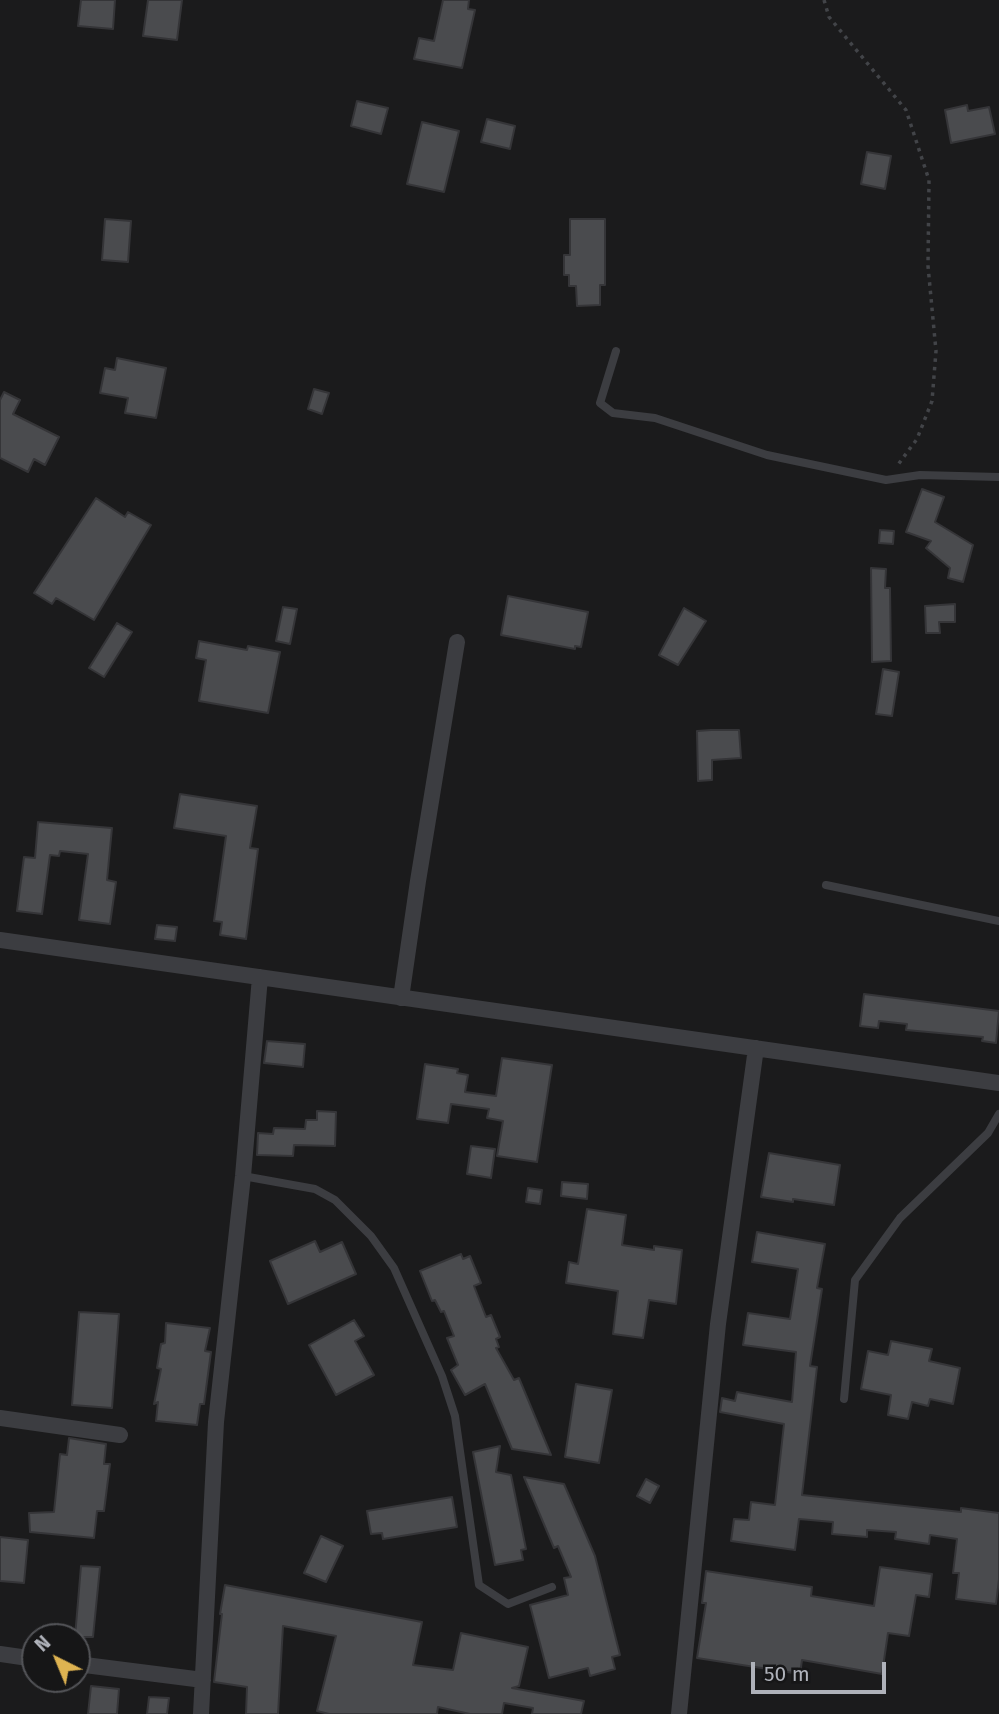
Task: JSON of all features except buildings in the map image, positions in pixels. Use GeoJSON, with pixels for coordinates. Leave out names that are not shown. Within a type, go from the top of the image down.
{"type":"FeatureCollection","features":[{"type":"Feature","properties":{"kind":"street"},"geometry":{"type":"LineString","coordinates":[[401,998],[457,642]]}},
{"type":"Feature","properties":{"kind":"street"},"geometry":{"type":"LineString","coordinates":[[0,940],[999,1083]]}},
{"type":"Feature","properties":{"kind":"street"},"geometry":{"type":"LineString","coordinates":[[201,1714],[216,1422],[243,1176],[260,977]]}},
{"type":"Feature","properties":{"kind":"street"},"geometry":{"type":"LineString","coordinates":[[679,1714],[718,1324],[756,1048]]}},
{"type":"Feature","properties":{"kind":"street"},"geometry":{"type":"LineString","coordinates":[[0,1418],[120,1435]]}},
{"type":"Feature","properties":{"kind":"street"},"geometry":{"type":"LineString","coordinates":[[0,1654],[21,1657]]}},
{"type":"Feature","properties":{"kind":"street"},"geometry":{"type":"LineString","coordinates":[[91,1666],[203,1680]]}},
{"type":"Feature","properties":{"kind":"lane"},"geometry":{"type":"LineString","coordinates":[[616,351],[600,403],[613,413],[655,418],[767,455],[886,480],[920,475],[999,477]]}},
{"type":"Feature","properties":{"kind":"lane"},"geometry":{"type":"LineString","coordinates":[[826,885],[999,921]]}},
{"type":"Feature","properties":{"kind":"lane"},"geometry":{"type":"LineString","coordinates":[[844,1399],[855,1280],[900,1218],[988,1133],[999,1114]]}},
{"type":"Feature","properties":{"kind":"lane"},"geometry":{"type":"LineString","coordinates":[[243,1176],[315,1189],[335,1200],[371,1237],[394,1268],[442,1376],[456,1416],[479,1585],[508,1604],[552,1587]]}},
{"type":"Feature","properties":{"kind":"path"},"geometry":{"type":"LineString","coordinates":[[824,0],[829,17],[906,110],[929,180],[928,266],[936,351],[932,401],[917,439],[886,480]]}}]}
